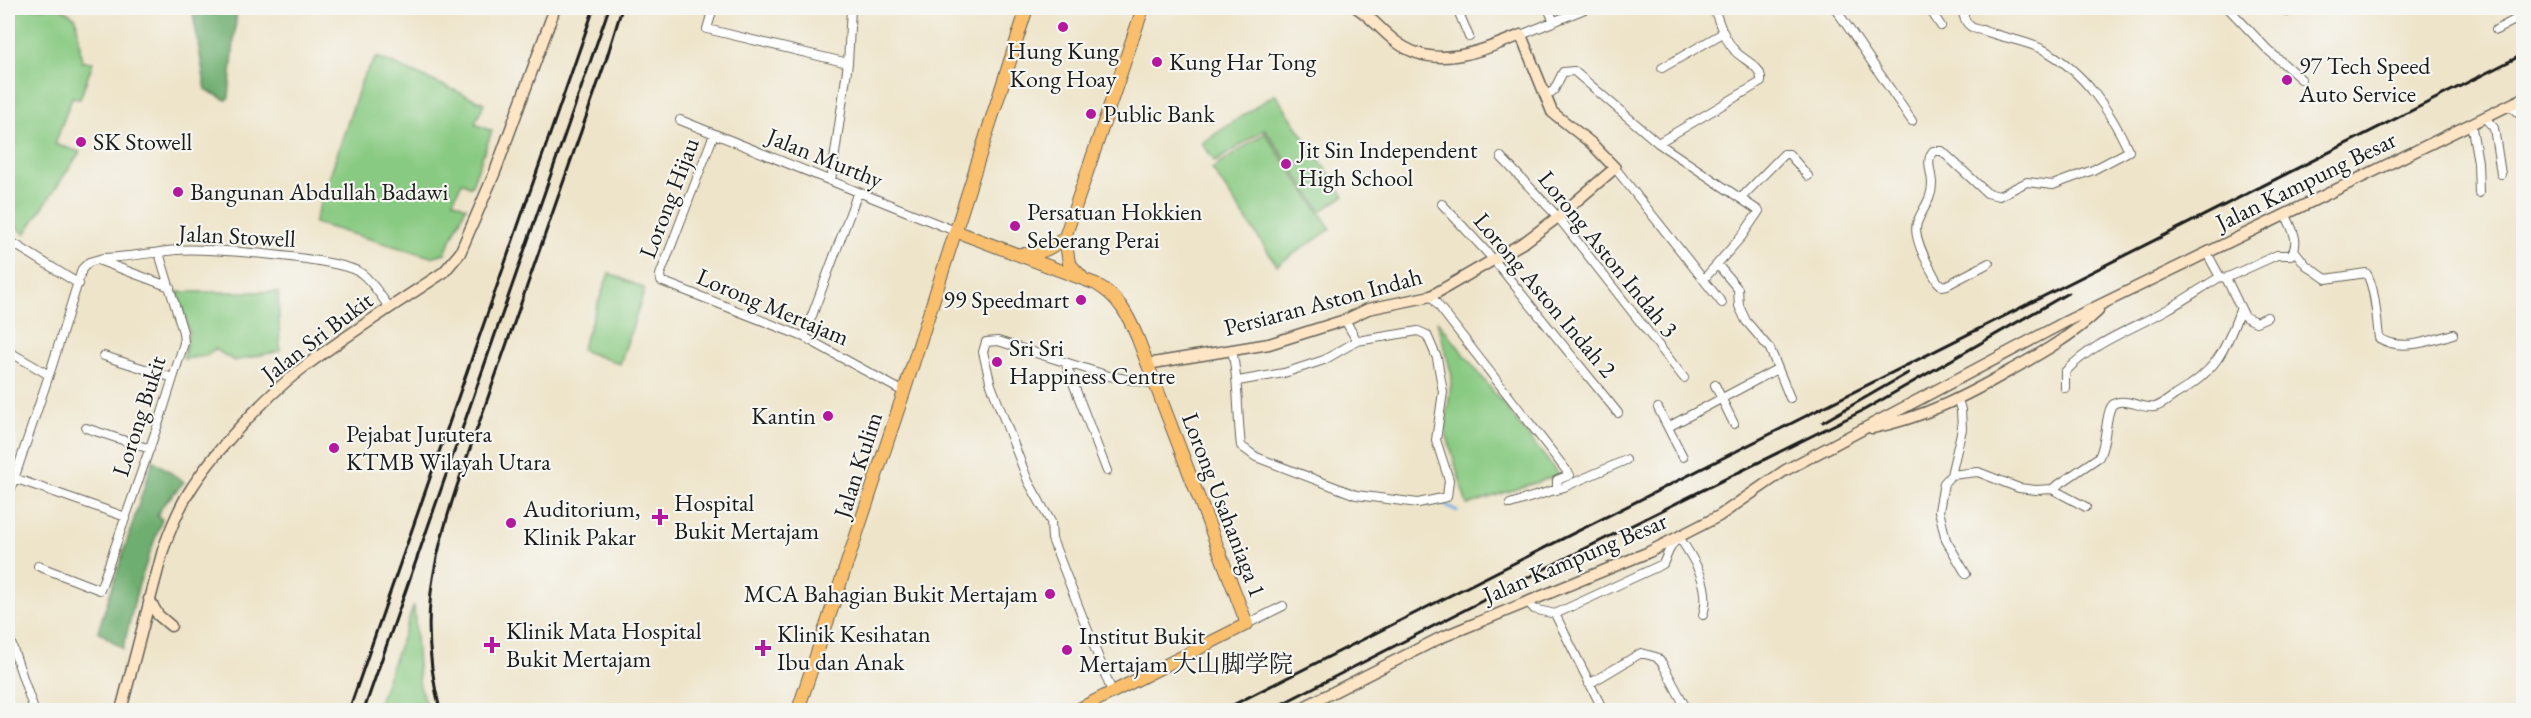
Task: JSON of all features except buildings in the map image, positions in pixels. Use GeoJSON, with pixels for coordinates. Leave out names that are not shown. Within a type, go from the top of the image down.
{"type":"FeatureCollection","features":[{"type":"Feature","properties":{"kind":"main road","name":"Jalan Kulim"},"geometry":{"type":"LineString","coordinates":[[800,708],[1027,8]]}},
{"type":"Feature","properties":{"kind":"main road"},"geometry":{"type":"LineString","coordinates":[[1085,280],[1069,263],[1065,237],[1143,8]]}},
{"type":"Feature","properties":{"kind":"main road","name":"Lorong Usahaniaga 1"},"geometry":{"type":"LineString","coordinates":[[955,231],[1106,289],[1123,306],[1247,624]]}},
{"type":"Feature","properties":{"kind":"main road"},"geometry":{"type":"LineString","coordinates":[[1013,253],[1042,252],[1065,237]]}},
{"type":"Feature","properties":{"kind":"main road"},"geometry":{"type":"LineString","coordinates":[[1077,711],[1247,624]]}},
{"type":"Feature","properties":{"kind":"street","name":"Jalan Sri Bukit"},"geometry":{"type":"LineString","coordinates":[[121,711],[149,599],[171,528],[190,490],[225,445],[260,407],[299,371],[444,272],[460,253],[495,172],[555,8]]}},
{"type":"Feature","properties":{"kind":"street"},"geometry":{"type":"LineString","coordinates":[[713,8],[707,29],[848,63]]}},
{"type":"Feature","properties":{"kind":"street"},"geometry":{"type":"LineString","coordinates":[[831,181],[848,63],[851,8]]}},
{"type":"Feature","properties":{"kind":"street"},"geometry":{"type":"LineString","coordinates":[[1357,8],[1397,43],[1422,55],[1447,58],[1478,53],[1587,8]]}},
{"type":"Feature","properties":{"kind":"street"},"geometry":{"type":"LineString","coordinates":[[1457,8],[1469,37]]}},
{"type":"Feature","properties":{"kind":"street"},"geometry":{"type":"LineString","coordinates":[[1548,8],[1554,22]]}},
{"type":"Feature","properties":{"kind":"street"},"geometry":{"type":"LineString","coordinates":[[1658,143],[1761,82],[1758,69],[1735,51],[1723,33],[1714,8]]}},
{"type":"Feature","properties":{"kind":"street"},"geometry":{"type":"LineString","coordinates":[[1835,8],[1912,121]]}},
{"type":"Feature","properties":{"kind":"street"},"geometry":{"type":"LineString","coordinates":[[1929,8],[1941,26]]}},
{"type":"Feature","properties":{"kind":"street"},"geometry":{"type":"LineString","coordinates":[[1962,8],[1967,24],[1972,29],[1982,30],[2043,50],[2068,68],[2102,102],[2116,123],[2129,151],[2093,170],[2053,185],[2027,182],[1999,196],[1987,193],[1942,151],[1933,151],[1929,159],[1932,184],[1930,199],[1916,228],[1917,237],[1936,282],[1942,286],[1947,285],[1989,263]]}},
{"type":"Feature","properties":{"kind":"street"},"geometry":{"type":"LineString","coordinates":[[2228,8],[2268,50],[2301,79]]}},
{"type":"Feature","properties":{"kind":"street"},"geometry":{"type":"LineString","coordinates":[[2496,30],[2523,15]]}},
{"type":"Feature","properties":{"kind":"street"},"geometry":{"type":"LineString","coordinates":[[1662,68],[1723,33]]}},
{"type":"Feature","properties":{"kind":"street"},"geometry":{"type":"LineString","coordinates":[[1521,35],[1552,112],[1591,143],[1615,168],[1722,303]]}},
{"type":"Feature","properties":{"kind":"street"},"geometry":{"type":"LineString","coordinates":[[1546,96],[1554,90],[1563,72],[1574,71],[1658,143],[1759,211],[1742,236],[1704,279]]}},
{"type":"Feature","properties":{"kind":"street","name":"Jalan Kampung Besar"},"geometry":{"type":"LineString","coordinates":[[1298,711],[1440,638],[1649,552],[1679,537],[1719,516],[1784,471],[2107,302],[2523,98]]}},
{"type":"Feature","properties":{"kind":"street"},"geometry":{"type":"LineString","coordinates":[[2510,105],[2523,118]]}},
{"type":"Feature","properties":{"kind":"street"},"geometry":{"type":"LineString","coordinates":[[2484,117],[2494,128],[2501,174]]}},
{"type":"Feature","properties":{"kind":"street","name":"Jalan Murthy"},"geometry":{"type":"LineString","coordinates":[[680,120],[955,231]]}},
{"type":"Feature","properties":{"kind":"street"},"geometry":{"type":"LineString","coordinates":[[2471,123],[2478,162],[2479,193]]}},
{"type":"Feature","properties":{"kind":"street","name":"Lorong Hijau"},"geometry":{"type":"LineString","coordinates":[[660,275],[714,134]]}},
{"type":"Feature","properties":{"kind":"street"},"geometry":{"type":"LineString","coordinates":[[1741,198],[1784,154],[1789,154],[1808,176]]}},
{"type":"Feature","properties":{"kind":"street","name":"Lorong Aston Indah 3"},"geometry":{"type":"LineString","coordinates":[[1500,157],[1558,217],[1684,378]]}},
{"type":"Feature","properties":{"kind":"street","name":"Persiaran Aston Indah"},"geometry":{"type":"LineString","coordinates":[[1147,364],[1269,344],[1345,320],[1368,309],[1431,296],[1526,241],[1615,168]]}},
{"type":"Feature","properties":{"kind":"street"},"geometry":{"type":"LineString","coordinates":[[804,337],[858,192]]}},
{"type":"Feature","properties":{"kind":"street","name":"Lorong Aston Indah 2"},"geometry":{"type":"LineString","coordinates":[[1442,204],[1494,260],[1618,413]]}},
{"type":"Feature","properties":{"kind":"street"},"geometry":{"type":"LineString","coordinates":[[2064,388],[2065,372],[2078,358],[2115,335],[2223,277],[2277,255],[2291,255],[2295,238],[2286,215]]}},
{"type":"Feature","properties":{"kind":"street"},"geometry":{"type":"LineString","coordinates":[[8,240],[79,284]]}},
{"type":"Feature","properties":{"kind":"street","name":"Jalan Stowell"},"geometry":{"type":"LineString","coordinates":[[97,260],[194,249],[269,255],[360,272],[370,281],[390,308]]}},
{"type":"Feature","properties":{"kind":"street"},"geometry":{"type":"LineString","coordinates":[[2294,250],[2306,265],[2326,279],[2366,273],[2373,291],[2379,338],[2390,345],[2419,344],[2453,334]]}},
{"type":"Feature","properties":{"kind":"street","name":"Lorong Bukit"},"geometry":{"type":"LineString","coordinates":[[38,566],[100,590],[184,343],[183,332],[159,253]]}},
{"type":"Feature","properties":{"kind":"street"},"geometry":{"type":"LineString","coordinates":[[2208,253],[2245,317],[2256,322],[2267,318]]}},
{"type":"Feature","properties":{"kind":"street"},"geometry":{"type":"LineString","coordinates":[[8,497],[11,478],[49,375],[82,269],[89,262],[97,260],[170,287]]}},
{"type":"Feature","properties":{"kind":"street"},"geometry":{"type":"LineString","coordinates":[[1717,264],[1737,289],[1739,306],[1746,321],[1765,342],[1790,398]]}},
{"type":"Feature","properties":{"kind":"street","name":"Lorong Mertajam"},"geometry":{"type":"LineString","coordinates":[[660,275],[661,281],[669,285],[715,300],[804,337],[904,392]]}},
{"type":"Feature","properties":{"kind":"street"},"geometry":{"type":"LineString","coordinates":[[1431,296],[1570,475],[1557,480],[1557,490]]}},
{"type":"Feature","properties":{"kind":"street","name":"Jalan Kampung Besar"},"geometry":{"type":"LineString","coordinates":[[1860,431],[1909,420],[1958,400],[2073,333],[2107,302]]}},
{"type":"Feature","properties":{"kind":"street"},"geometry":{"type":"LineString","coordinates":[[2052,489],[2099,456],[2103,450],[2110,410],[2114,404],[2120,402],[2154,407],[2198,381],[2219,359],[2240,310]]}},
{"type":"Feature","properties":{"kind":"street"},"geometry":{"type":"LineString","coordinates":[[1345,320],[1358,341]]}},
{"type":"Feature","properties":{"kind":"street"},"geometry":{"type":"LineString","coordinates":[[1232,350],[1238,381],[1237,415],[1241,446],[1256,457],[1356,495],[1418,503],[1447,497],[1449,480],[1436,440],[1443,392],[1437,358],[1427,335],[1418,331],[1358,341],[1324,360],[1284,373],[1238,381]]}},
{"type":"Feature","properties":{"kind":"street"},"geometry":{"type":"LineString","coordinates":[[1112,692],[1052,539],[1051,522],[1028,482],[991,385],[983,352],[986,342],[998,340],[1109,376],[1155,384]]}},
{"type":"Feature","properties":{"kind":"street"},"geometry":{"type":"LineString","coordinates":[[8,351],[49,375]]}},
{"type":"Feature","properties":{"kind":"street"},"geometry":{"type":"LineString","coordinates":[[104,356],[173,378]]}},
{"type":"Feature","properties":{"kind":"street"},"geometry":{"type":"LineString","coordinates":[[1065,362],[1107,471]]}},
{"type":"Feature","properties":{"kind":"street"},"geometry":{"type":"LineString","coordinates":[[1668,427],[1778,369]]}},
{"type":"Feature","properties":{"kind":"street"},"geometry":{"type":"LineString","coordinates":[[1715,385],[1734,424]]}},
{"type":"Feature","properties":{"kind":"street"},"geometry":{"type":"LineString","coordinates":[[1958,400],[1962,429],[1951,475],[1944,483],[1939,512],[1946,540],[1966,574]]}},
{"type":"Feature","properties":{"kind":"street"},"geometry":{"type":"LineString","coordinates":[[1658,408],[1683,457]]}},
{"type":"Feature","properties":{"kind":"street"},"geometry":{"type":"LineString","coordinates":[[86,428],[150,448]]}},
{"type":"Feature","properties":{"kind":"street"},"geometry":{"type":"LineString","coordinates":[[1510,504],[1557,490],[1626,460]]}},
{"type":"Feature","properties":{"kind":"street"},"geometry":{"type":"LineString","coordinates":[[1951,475],[1977,472],[2019,488],[2052,489],[2086,507]]}},
{"type":"Feature","properties":{"kind":"street"},"geometry":{"type":"LineString","coordinates":[[11,478],[126,517]]}},
{"type":"Feature","properties":{"kind":"street"},"geometry":{"type":"LineString","coordinates":[[1528,602],[1534,609],[1555,614],[1663,564],[1671,546],[1679,537],[1700,572],[1706,607],[1703,615]]}},
{"type":"Feature","properties":{"kind":"street"},"geometry":{"type":"LineString","coordinates":[[149,599],[158,615],[171,626]]}},
{"type":"Feature","properties":{"kind":"street"},"geometry":{"type":"LineString","coordinates":[[1247,624],[1282,606]]}},
{"type":"Feature","properties":{"kind":"street"},"geometry":{"type":"LineString","coordinates":[[1555,614],[1603,711]]}},
{"type":"Feature","properties":{"kind":"street"},"geometry":{"type":"LineString","coordinates":[[8,634],[34,711]]}},
{"type":"Feature","properties":{"kind":"street"},"geometry":{"type":"LineString","coordinates":[[1589,684],[1641,653],[1656,657],[1662,663],[1687,711]]}},
{"type":"Feature","properties":{"kind":"green space"},"geometry":{"type":"Polygon","coordinates":[[[8,8],[61,8],[76,18],[82,62],[93,62],[80,99],[72,97],[55,144],[80,152],[25,234],[8,221],[8,8]]]}},
{"type":"Feature","properties":{"kind":"green space"},"geometry":{"type":"Polygon","coordinates":[[[192,8],[237,8],[229,97],[226,100],[206,90],[192,8]]]}},
{"type":"Feature","properties":{"kind":"green space"},"geometry":{"type":"Polygon","coordinates":[[[377,57],[484,103],[475,124],[492,131],[471,187],[462,182],[453,201],[466,207],[445,253],[431,257],[314,223],[363,77],[377,57]]]}},
{"type":"Feature","properties":{"kind":"green space"},"geometry":{"type":"Polygon","coordinates":[[[1275,94],[1344,196],[1321,211],[1265,129],[1215,162],[1202,143],[1275,94]]]}},
{"type":"Feature","properties":{"kind":"green space"},"geometry":{"type":"Polygon","coordinates":[[[1265,133],[1331,229],[1277,265],[1212,169],[1265,133]]]}},
{"type":"Feature","properties":{"kind":"green space"},"geometry":{"type":"Polygon","coordinates":[[[609,273],[645,289],[620,364],[581,350],[609,273]]]}},
{"type":"Feature","properties":{"kind":"green space"},"geometry":{"type":"Polygon","coordinates":[[[177,292],[278,292],[280,351],[234,361],[215,349],[206,356],[183,359],[189,332],[177,292]]]}},
{"type":"Feature","properties":{"kind":"green space"},"geometry":{"type":"Polygon","coordinates":[[[1437,320],[1559,475],[1467,505],[1445,429],[1452,376],[1437,320]]]}},
{"type":"Feature","properties":{"kind":"green space"},"geometry":{"type":"Polygon","coordinates":[[[153,460],[184,482],[163,505],[157,516],[162,519],[138,587],[123,649],[98,631],[153,460]]]}},
{"type":"Feature","properties":{"kind":"green space"},"geometry":{"type":"Polygon","coordinates":[[[414,605],[419,682],[427,710],[376,710],[414,605]]]}},
{"type":"Feature","properties":{"kind":"waterway"},"geometry":{"type":"LineString","coordinates":[[1243,455],[1253,458]]}},
{"type":"Feature","properties":{"kind":"waterway"},"geometry":{"type":"LineString","coordinates":[[1441,502],[1457,511]]}},
{"type":"Feature","properties":{"kind":"railway"},"geometry":{"type":"LineString","coordinates":[[349,710],[594,8]]}},
{"type":"Feature","properties":{"kind":"railway"},"geometry":{"type":"LineString","coordinates":[[364,710],[609,8]]}},
{"type":"Feature","properties":{"kind":"railway"},"geometry":{"type":"LineString","coordinates":[[440,710],[430,651],[429,623],[430,597],[440,544],[457,486],[606,60],[622,8]]}},
{"type":"Feature","properties":{"kind":"railway"},"geometry":{"type":"LineString","coordinates":[[1223,710],[2524,54]]}},
{"type":"Feature","properties":{"kind":"railway"},"geometry":{"type":"LineString","coordinates":[[1270,710],[1560,561],[1864,410],[2068,293]]}},
{"type":"Feature","properties":{"kind":"railway"},"geometry":{"type":"LineString","coordinates":[[1823,422],[1908,373]]}},
{"type":"Feature","properties":{"kind":"place","name":"Hung Kung Kong Hoay"},"geometry":{"type":"Point","coordinates":[1063,27]}},
{"type":"Feature","properties":{"kind":"place","name":"Kung Har Tong"},"geometry":{"type":"Point","coordinates":[1157,62]}},
{"type":"Feature","properties":{"kind":"place","name":"97 Tech Speed Auto Service"},"geometry":{"type":"Point","coordinates":[2287,80]}},
{"type":"Feature","properties":{"kind":"place","name":"Public Bank"},"geometry":{"type":"Point","coordinates":[1091,114]}},
{"type":"Feature","properties":{"kind":"place","name":"SK Stowell"},"geometry":{"type":"Point","coordinates":[81,142]}},
{"type":"Feature","properties":{"kind":"place","name":"Jit Sin Independent High School"},"geometry":{"type":"Point","coordinates":[1286,164]}},
{"type":"Feature","properties":{"kind":"place","name":"Bangunan Abdullah Badawi"},"geometry":{"type":"Point","coordinates":[178,192]}},
{"type":"Feature","properties":{"kind":"place","name":"Persatuan Hokkien Seberang Perai"},"geometry":{"type":"Point","coordinates":[1015,226]}},
{"type":"Feature","properties":{"kind":"place","name":"99 Speedmart"},"geometry":{"type":"Point","coordinates":[1081,300]}},
{"type":"Feature","properties":{"kind":"place","name":"Sri Sri Happiness Centre"},"geometry":{"type":"Point","coordinates":[997,362]}},
{"type":"Feature","properties":{"kind":"place","name":"Kantin"},"geometry":{"type":"Point","coordinates":[828,416]}},
{"type":"Feature","properties":{"kind":"place","name":"Pejabat Jurutera KTMB Wilayah Utara"},"geometry":{"type":"Point","coordinates":[334,448]}},
{"type":"Feature","properties":{"kind":"place","name":"Hospital Bukit Mertajam"},"geometry":{"type":"Point","coordinates":[660,517]}},
{"type":"Feature","properties":{"kind":"place","name":"Auditorium, Klinik Pakar"},"geometry":{"type":"Point","coordinates":[511,523]}},
{"type":"Feature","properties":{"kind":"place","name":"MCA Bahagian Bukit Mertajam"},"geometry":{"type":"Point","coordinates":[1050,594]}},
{"type":"Feature","properties":{"kind":"place","name":"Klinik Mata Hospital Bukit Mertajam"},"geometry":{"type":"Point","coordinates":[492,645]}},
{"type":"Feature","properties":{"kind":"place","name":"Klinik Kesihatan Ibu dan Anak"},"geometry":{"type":"Point","coordinates":[763,648]}},
{"type":"Feature","properties":{"kind":"place","name":"Institut Bukit Mertajam 大山脚学院"},"geometry":{"type":"Point","coordinates":[1067,650]}}]}
